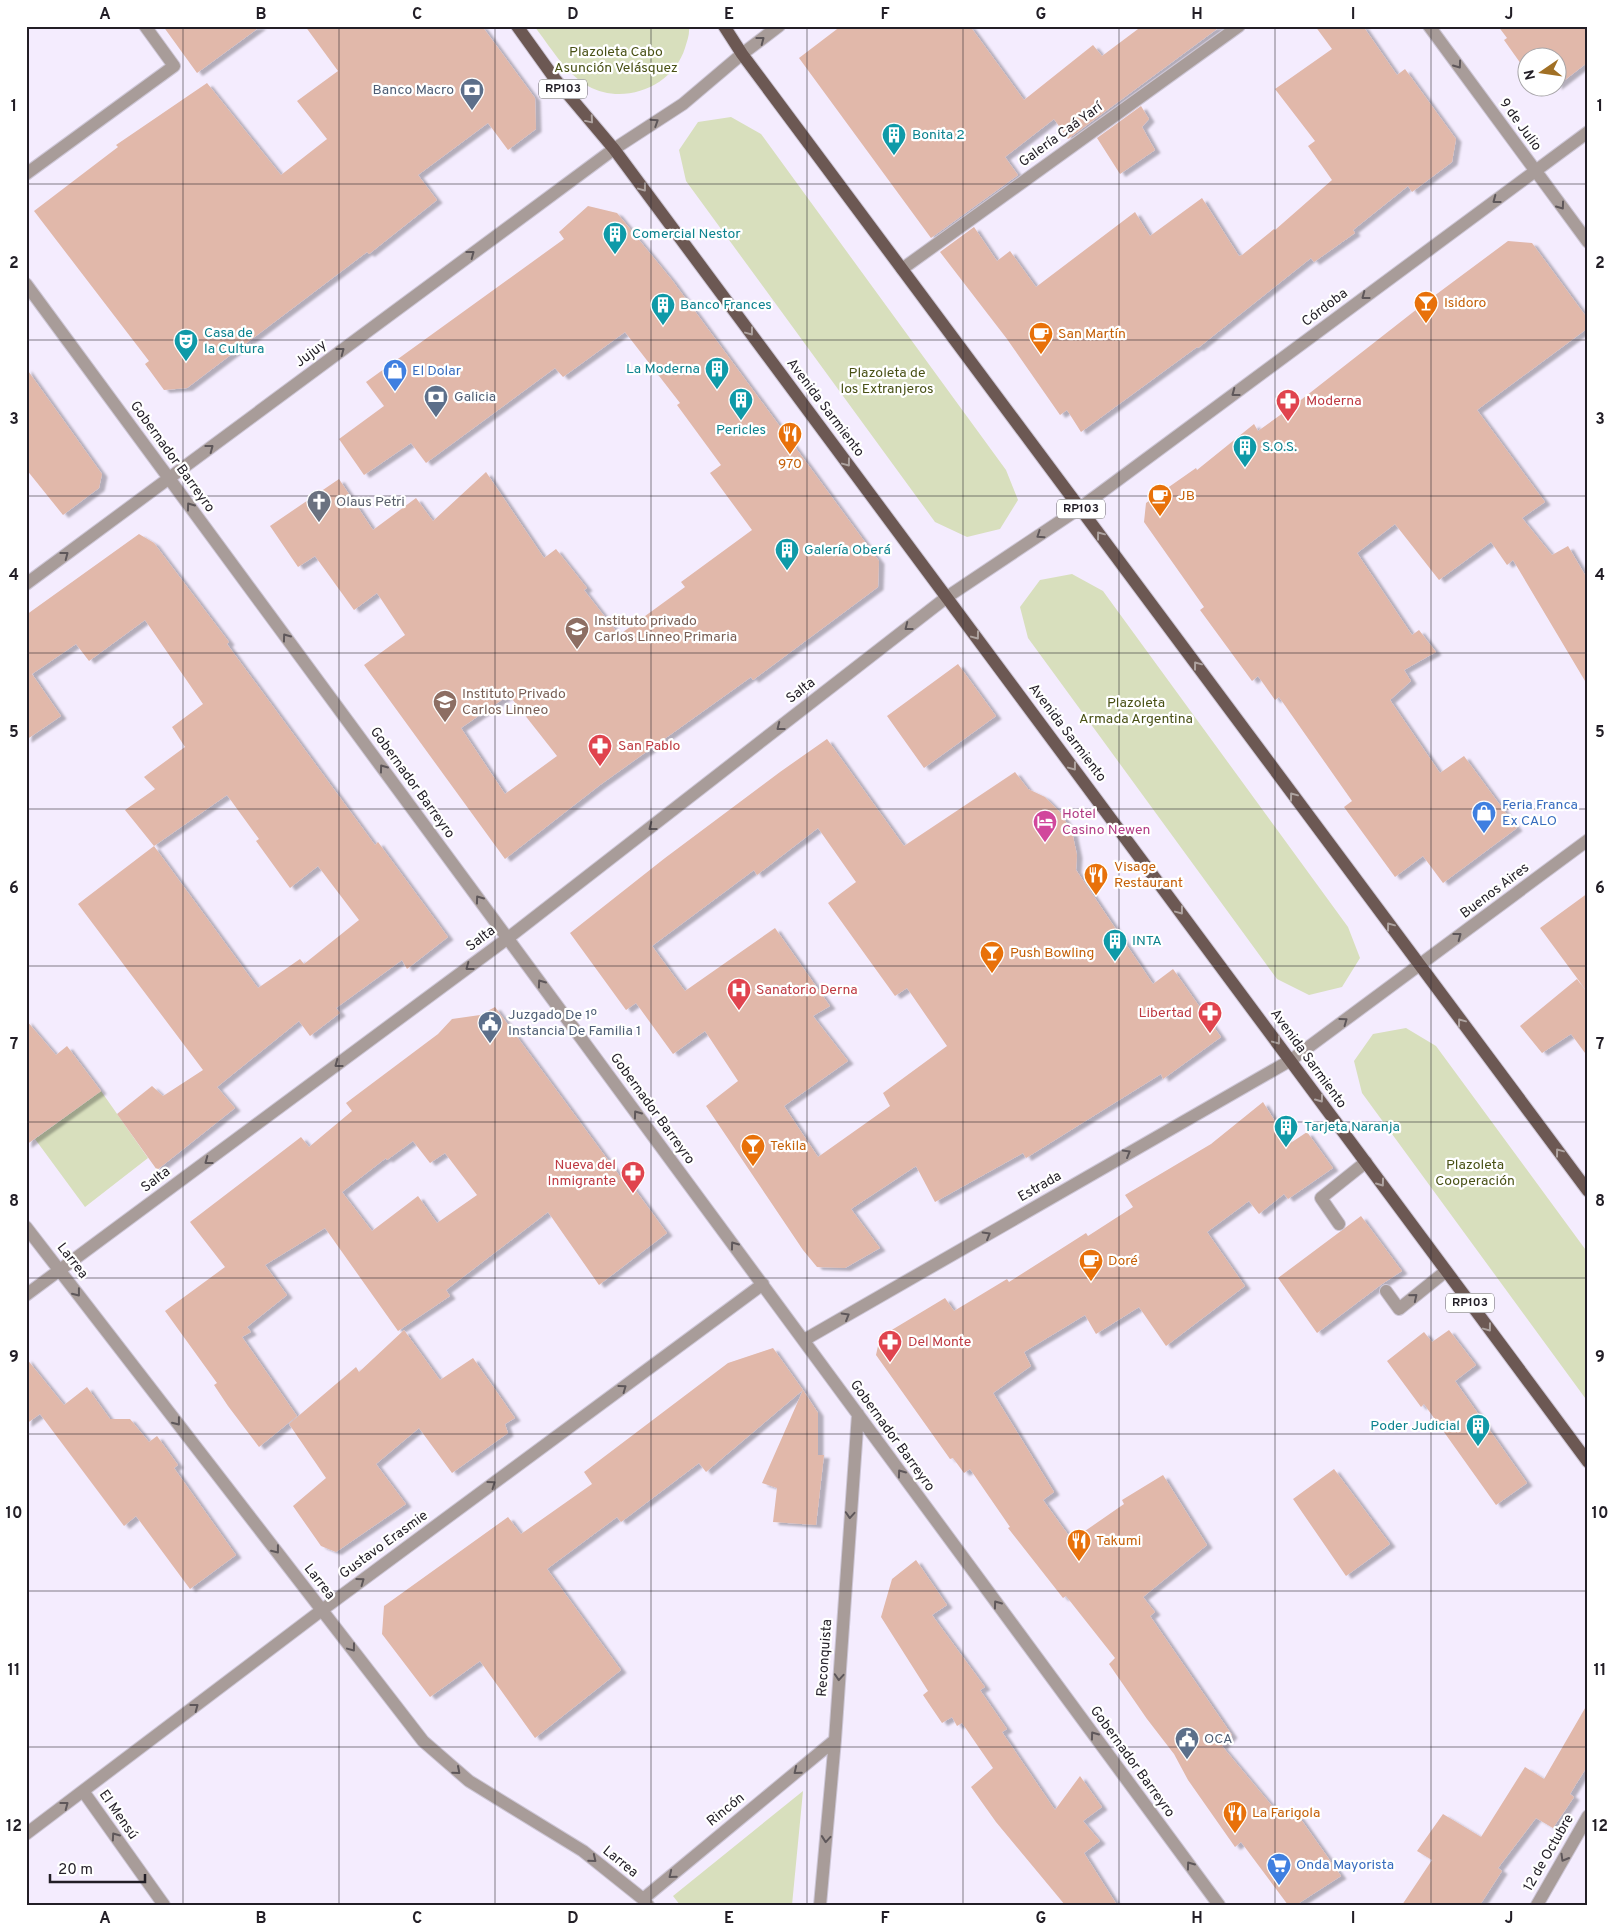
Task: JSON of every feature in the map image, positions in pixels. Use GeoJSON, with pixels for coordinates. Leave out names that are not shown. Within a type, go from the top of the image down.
{"type":"FeatureCollection","features":[{"type":"Feature","properties":{"kind":"main road","name":"Avenida Sarmiento"},"geometry":{"type":"LineString","coordinates":[[517,26],[555,79],[614,149],[1588,1462]]}},
{"type":"Feature","properties":{"kind":"main road","name":"RP103"},"geometry":{"type":"LineString","coordinates":[[724,26],[742,54],[1588,1191]]}},
{"type":"Feature","properties":{"kind":"street"},"geometry":{"type":"LineString","coordinates":[[26,174],[174,66],[144,26]]}},
{"type":"Feature","properties":{"kind":"street","name":"Jujuy"},"geometry":{"type":"LineString","coordinates":[[26,584],[614,149],[683,104],[742,54],[779,26]]}},
{"type":"Feature","properties":{"kind":"street","name":"Galería Caá Yarí"},"geometry":{"type":"LineString","coordinates":[[902,269],[1239,26]]}},
{"type":"Feature","properties":{"kind":"street","name":"9 de Julio"},"geometry":{"type":"LineString","coordinates":[[1429,26],[1588,242]]}},
{"type":"Feature","properties":{"kind":"street","name":"Córdoba"},"geometry":{"type":"LineString","coordinates":[[947,597],[1080,508],[1588,132]]}},
{"type":"Feature","properties":{"kind":"street","name":"Gobernador Barreyro"},"geometry":{"type":"LineString","coordinates":[[26,284],[1219,1905]]}},
{"type":"Feature","properties":{"kind":"street","name":"Salta"},"geometry":{"type":"LineString","coordinates":[[26,1295],[508,938],[947,597]]}},
{"type":"Feature","properties":{"kind":"street","name":"Buenos Aires"},"geometry":{"type":"LineString","coordinates":[[1291,1060],[1588,840]]}},
{"type":"Feature","properties":{"kind":"street","name":"Estrada"},"geometry":{"type":"LineString","coordinates":[[804,1340],[1291,1060]]}},
{"type":"Feature","properties":{"kind":"street"},"geometry":{"type":"LineString","coordinates":[[1340,1224],[1321,1198],[1366,1162]]}},
{"type":"Feature","properties":{"kind":"street","name":"Larrea"},"geometry":{"type":"LineString","coordinates":[[26,1227],[422,1741],[469,1782],[583,1851],[645,1902]]}},
{"type":"Feature","properties":{"kind":"street"},"geometry":{"type":"LineString","coordinates":[[1386,1291],[1399,1309],[1446,1271]]}},
{"type":"Feature","properties":{"kind":"street","name":"Gustavo Erasmie"},"geometry":{"type":"LineString","coordinates":[[26,1834],[322,1610],[763,1284]]}},
{"type":"Feature","properties":{"kind":"street","name":"Reconquista"},"geometry":{"type":"LineString","coordinates":[[820,1905],[835,1740],[858,1414]]}},
{"type":"Feature","properties":{"kind":"street","name":"Rincón"},"geometry":{"type":"LineString","coordinates":[[645,1902],[835,1740]]}},
{"type":"Feature","properties":{"kind":"street","name":"El Mensú"},"geometry":{"type":"LineString","coordinates":[[83,1792],[164,1905]]}},
{"type":"Feature","properties":{"kind":"street","name":"12 de Octubre"},"geometry":{"type":"LineString","coordinates":[[1537,1905],[1588,1816]]}},
{"type":"Feature","properties":{"kind":"green space","name":"Plazoleta Cabo Asunción Velásquez"},"geometry":{"type":"Polygon","coordinates":[[[534,26],[689,26],[689,29],[685,48],[679,62],[670,73],[645,89],[631,93],[616,94],[602,92],[580,81],[558,59],[534,26]]]}},
{"type":"Feature","properties":{"kind":"green space","name":"Plazoleta de los Extranjeros"},"geometry":{"type":"Polygon","coordinates":[[[731,117],[761,134],[1006,470],[1018,500],[1000,529],[967,537],[935,522],[686,181],[679,150],[698,122],[731,117]]]}},
{"type":"Feature","properties":{"kind":"green space","name":"Plazoleta Armada Argentina"},"geometry":{"type":"Polygon","coordinates":[[[1072,574],[1103,591],[1348,927],[1360,958],[1342,987],[1309,995],[1277,979],[1028,638],[1020,607],[1040,580],[1072,574]]]}},
{"type":"Feature","properties":{"kind":"green space","name":"Plazoleta Cooperación"},"geometry":{"type":"Polygon","coordinates":[[[1406,1028],[1436,1046],[1588,1253],[1588,1402],[1362,1093],[1354,1061],[1373,1034],[1406,1028]]]}},
{"type":"Feature","properties":{"kind":"green space"},"geometry":{"type":"Polygon","coordinates":[[[101,1091],[148,1158],[85,1207],[35,1139],[101,1091]]]}},
{"type":"Feature","properties":{"kind":"green space"},"geometry":{"type":"Polygon","coordinates":[[[803,1791],[792,1905],[680,1905],[673,1896],[803,1791]]]}},
{"type":"Feature","properties":{"kind":"building"},"geometry":{"type":"Polygon","coordinates":[[[163,26],[261,26],[197,73],[163,26]]]}},
{"type":"Feature","properties":{"kind":"building"},"geometry":{"type":"Polygon","coordinates":[[[305,26],[482,26],[535,98],[536,129],[508,150],[488,123],[418,175],[437,200],[369,254],[367,252],[187,388],[164,390],[145,364],[149,361],[34,211],[118,147],[116,145],[207,83],[281,175],[327,139],[297,101],[338,71],[305,26]]]}},
{"type":"Feature","properties":{"kind":"building"},"geometry":{"type":"Polygon","coordinates":[[[841,26],[970,26],[1024,100],[1093,45],[1102,56],[1142,26],[1221,26],[1068,139],[1054,119],[1005,157],[1018,175],[931,238],[799,58],[841,26]]]}},
{"type":"Feature","properties":{"kind":"building"},"geometry":{"type":"Polygon","coordinates":[[[1315,26],[1363,26],[1397,75],[1405,69],[1456,139],[1452,162],[1412,192],[1408,186],[1353,230],[1355,233],[1314,262],[1311,258],[1198,348],[1081,432],[1067,410],[1060,415],[1007,339],[940,252],[974,227],[997,261],[1010,251],[1036,287],[1135,212],[1150,236],[1202,198],[1239,256],[1242,255],[1275,230],[1332,180],[1308,146],[1315,141],[1275,89],[1332,49],[1315,26]]]}},
{"type":"Feature","properties":{"kind":"building"},"geometry":{"type":"Polygon","coordinates":[[[1498,26],[1588,26],[1588,62],[1566,79],[1566,48],[1516,48],[1516,57],[1504,40],[1507,38],[1498,26]]]}},
{"type":"Feature","properties":{"kind":"building"},"geometry":{"type":"Polygon","coordinates":[[[1141,106],[1149,119],[1142,127],[1155,150],[1120,174],[1097,138],[1141,106]]]}},
{"type":"Feature","properties":{"kind":"building"},"geometry":{"type":"Polygon","coordinates":[[[588,206],[617,213],[672,280],[879,561],[878,587],[753,680],[751,677],[600,785],[505,859],[364,665],[405,635],[377,593],[354,610],[315,556],[298,567],[270,526],[339,479],[373,530],[416,498],[433,521],[486,472],[544,558],[556,549],[587,588],[584,590],[619,635],[685,587],[681,582],[752,530],[710,473],[721,465],[677,405],[680,403],[625,332],[563,377],[555,368],[426,463],[411,443],[364,475],[339,439],[384,406],[366,382],[564,239],[559,232],[588,206]],[[509,695],[461,728],[505,794],[557,756],[509,695]]]}},
{"type":"Feature","properties":{"kind":"building"},"geometry":{"type":"Polygon","coordinates":[[[1508,241],[1532,243],[1588,319],[1588,328],[1477,410],[1545,502],[1522,518],[1552,555],[1568,546],[1588,580],[1588,686],[1513,560],[1507,565],[1491,542],[1439,580],[1395,524],[1357,553],[1412,635],[1419,630],[1436,652],[1404,670],[1411,681],[1390,700],[1440,773],[1464,756],[1517,828],[1443,883],[1423,856],[1395,877],[1344,807],[1352,801],[1279,697],[1275,700],[1258,676],[1252,681],[1200,610],[1204,607],[1144,522],[1146,503],[1196,468],[1197,470],[1254,424],[1258,431],[1297,403],[1426,302],[1508,241]]]}},
{"type":"Feature","properties":{"kind":"building"},"geometry":{"type":"Polygon","coordinates":[[[26,368],[102,474],[99,488],[63,515],[26,469],[26,368]]]}},
{"type":"Feature","properties":{"kind":"building"},"geometry":{"type":"Polygon","coordinates":[[[139,534],[154,543],[229,642],[227,644],[375,845],[378,842],[448,937],[407,969],[402,960],[336,1008],[340,1013],[310,1036],[299,1021],[217,1087],[235,1108],[157,1170],[117,1114],[152,1086],[163,1096],[203,1070],[78,904],[154,846],[125,810],[155,789],[144,777],[185,747],[172,727],[203,704],[145,620],[89,661],[76,644],[32,674],[61,716],[26,740],[26,615],[139,534]],[[227,795],[154,846],[258,988],[300,959],[304,964],[359,920],[318,866],[290,888],[256,841],[259,839],[227,795]]]}},
{"type":"Feature","properties":{"kind":"building"},"geometry":{"type":"Polygon","coordinates":[[[958,664],[996,716],[924,768],[887,716],[958,664]]]}},
{"type":"Feature","properties":{"kind":"building"},"geometry":{"type":"Polygon","coordinates":[[[827,739],[904,846],[1015,772],[1028,789],[1045,797],[1060,812],[1072,832],[1077,855],[1076,870],[1153,984],[1173,969],[1221,1037],[1163,1079],[1161,1074],[1026,1158],[1023,1153],[935,1202],[916,1166],[851,1209],[880,1248],[845,1268],[817,1267],[803,1250],[706,1106],[738,1081],[705,1031],[673,1054],[636,1003],[626,1010],[570,933],[665,858],[827,739]],[[818,828],[757,875],[754,870],[652,946],[685,991],[775,928],[830,1006],[813,1016],[848,1061],[784,1106],[818,1157],[890,1106],[883,1093],[947,1046],[907,988],[895,996],[828,903],[856,882],[818,828]]]}},
{"type":"Feature","properties":{"kind":"building"},"geometry":{"type":"Polygon","coordinates":[[[1588,893],[1588,993],[1540,928],[1588,893]]]}},
{"type":"Feature","properties":{"kind":"building"},"geometry":{"type":"Polygon","coordinates":[[[1577,979],[1588,994],[1588,1057],[1571,1034],[1542,1053],[1520,1026],[1577,979]]]}},
{"type":"Feature","properties":{"kind":"building"},"geometry":{"type":"Polygon","coordinates":[[[495,1007],[622,1179],[625,1176],[667,1233],[599,1285],[548,1212],[446,1290],[450,1296],[398,1331],[325,1228],[265,1265],[287,1295],[247,1327],[251,1332],[242,1337],[297,1416],[259,1447],[228,1406],[214,1385],[217,1383],[165,1311],[225,1267],[190,1222],[301,1137],[309,1147],[352,1111],[346,1103],[438,1034],[452,1019],[480,1015],[495,1007]],[[413,1141],[387,1160],[386,1158],[342,1192],[372,1231],[418,1196],[437,1223],[477,1195],[445,1153],[430,1163],[413,1141]]]}},
{"type":"Feature","properties":{"kind":"building"},"geometry":{"type":"Polygon","coordinates":[[[26,1020],[56,1055],[67,1046],[101,1091],[26,1145],[26,1020]]]}},
{"type":"Feature","properties":{"kind":"building"},"geometry":{"type":"Polygon","coordinates":[[[1263,1102],[1289,1144],[1307,1132],[1333,1168],[1288,1199],[1284,1194],[1259,1214],[1249,1201],[1207,1232],[1245,1286],[1166,1346],[1139,1307],[1096,1334],[1085,1315],[1024,1352],[1031,1366],[993,1393],[1054,1492],[1043,1500],[1072,1540],[1124,1504],[1122,1500],[1163,1475],[1207,1545],[1143,1597],[1155,1612],[1150,1616],[1232,1735],[1222,1746],[1283,1819],[1295,1811],[1341,1876],[1296,1905],[1288,1905],[1241,1842],[1235,1847],[1188,1780],[1174,1754],[1109,1664],[1115,1658],[1066,1596],[1063,1598],[1008,1528],[1010,1527],[970,1469],[964,1473],[953,1458],[950,1459],[876,1355],[880,1337],[945,1298],[954,1311],[1007,1279],[1009,1282],[1086,1233],[1088,1236],[1133,1207],[1125,1195],[1211,1144],[1263,1102]]]}},
{"type":"Feature","properties":{"kind":"building"},"geometry":{"type":"Polygon","coordinates":[[[1361,1216],[1402,1271],[1317,1333],[1278,1278],[1361,1216]]]}},
{"type":"Feature","properties":{"kind":"building"},"geometry":{"type":"Polygon","coordinates":[[[404,1330],[440,1380],[473,1358],[515,1418],[505,1424],[508,1433],[452,1473],[419,1428],[376,1464],[406,1504],[336,1552],[321,1546],[293,1506],[326,1478],[289,1424],[356,1367],[359,1372],[404,1330]]]}},
{"type":"Feature","properties":{"kind":"building"},"geometry":{"type":"Polygon","coordinates":[[[1449,1330],[1476,1365],[1455,1381],[1527,1483],[1496,1505],[1424,1404],[1421,1407],[1387,1361],[1424,1332],[1432,1342],[1449,1330]]]}},
{"type":"Feature","properties":{"kind":"building"},"geometry":{"type":"Polygon","coordinates":[[[773,1348],[803,1390],[706,1472],[699,1463],[621,1522],[617,1517],[547,1569],[621,1670],[535,1738],[480,1661],[430,1697],[382,1634],[384,1606],[508,1517],[521,1534],[592,1484],[584,1472],[728,1363],[773,1348]]]}},
{"type":"Feature","properties":{"kind":"building"},"geometry":{"type":"Polygon","coordinates":[[[26,1358],[64,1405],[87,1387],[110,1419],[130,1419],[149,1442],[157,1436],[178,1465],[174,1468],[236,1555],[190,1589],[136,1516],[124,1526],[40,1414],[26,1424],[26,1358]]]}},
{"type":"Feature","properties":{"kind":"building"},"geometry":{"type":"Polygon","coordinates":[[[803,1390],[818,1413],[818,1455],[824,1455],[816,1525],[773,1522],[777,1488],[762,1483],[803,1390]]]}},
{"type":"Feature","properties":{"kind":"building"},"geometry":{"type":"Polygon","coordinates":[[[1334,1469],[1390,1544],[1346,1576],[1293,1499],[1334,1469]]]}},
{"type":"Feature","properties":{"kind":"building"},"geometry":{"type":"Polygon","coordinates":[[[916,1560],[947,1605],[932,1615],[985,1687],[980,1690],[1007,1729],[1002,1732],[1055,1810],[1080,1776],[1102,1807],[1083,1821],[1100,1841],[1084,1853],[1117,1905],[1065,1905],[996,1822],[971,1787],[993,1768],[962,1723],[957,1726],[952,1717],[942,1723],[923,1695],[928,1691],[881,1617],[892,1579],[916,1560]]]}},
{"type":"Feature","properties":{"kind":"building"},"geometry":{"type":"Polygon","coordinates":[[[1588,1703],[1588,1765],[1570,1794],[1574,1797],[1553,1828],[1536,1818],[1498,1868],[1502,1871],[1480,1905],[1402,1905],[1432,1860],[1417,1851],[1443,1814],[1481,1837],[1525,1767],[1544,1779],[1588,1703]]]}},
{"type":"Feature","properties":{"kind":"place","name":"Banco Macro"},"geometry":{"type":"Point","coordinates":[472,111]}},
{"type":"Feature","properties":{"kind":"place","name":"Bonita 2"},"geometry":{"type":"Point","coordinates":[894,156]}},
{"type":"Feature","properties":{"kind":"place","name":"Comercial Nestor"},"geometry":{"type":"Point","coordinates":[615,255]}},
{"type":"Feature","properties":{"kind":"place","name":"Isidoro"},"geometry":{"type":"Point","coordinates":[1426,324]}},
{"type":"Feature","properties":{"kind":"place","name":"Banco Frances"},"geometry":{"type":"Point","coordinates":[663,326]}},
{"type":"Feature","properties":{"kind":"place","name":"San Martín"},"geometry":{"type":"Point","coordinates":[1041,355]}},
{"type":"Feature","properties":{"kind":"place","name":"Casa de la Cultura"},"geometry":{"type":"Point","coordinates":[186,362]}},
{"type":"Feature","properties":{"kind":"place","name":"La Moderna"},"geometry":{"type":"Point","coordinates":[717,390]}},
{"type":"Feature","properties":{"kind":"place","name":"El Dolar"},"geometry":{"type":"Point","coordinates":[395,392]}},
{"type":"Feature","properties":{"kind":"place","name":"Galicia"},"geometry":{"type":"Point","coordinates":[436,418]}},
{"type":"Feature","properties":{"kind":"place","name":"Pericles"},"geometry":{"type":"Point","coordinates":[741,421]}},
{"type":"Feature","properties":{"kind":"place","name":"Moderna"},"geometry":{"type":"Point","coordinates":[1288,422]}},
{"type":"Feature","properties":{"kind":"place","name":"970"},"geometry":{"type":"Point","coordinates":[790,455]}},
{"type":"Feature","properties":{"kind":"place","name":"S.O.S."},"geometry":{"type":"Point","coordinates":[1245,468]}},
{"type":"Feature","properties":{"kind":"place","name":"JB"},"geometry":{"type":"Point","coordinates":[1160,517]}},
{"type":"Feature","properties":{"kind":"place","name":"Olaus Petri"},"geometry":{"type":"Point","coordinates":[319,523]}},
{"type":"Feature","properties":{"kind":"place","name":"Galería Oberá"},"geometry":{"type":"Point","coordinates":[787,571]}},
{"type":"Feature","properties":{"kind":"place","name":"Instituto privado Carlos Linneo Primaria"},"geometry":{"type":"Point","coordinates":[577,650]}},
{"type":"Feature","properties":{"kind":"place","name":"Instituto Privado Carlos Linneo"},"geometry":{"type":"Point","coordinates":[445,723]}},
{"type":"Feature","properties":{"kind":"place","name":"San Pablo"},"geometry":{"type":"Point","coordinates":[600,767]}},
{"type":"Feature","properties":{"kind":"place","name":"Feria Franca Ex CALO"},"geometry":{"type":"Point","coordinates":[1484,834]}},
{"type":"Feature","properties":{"kind":"place","name":"Hotel Casino Newen"},"geometry":{"type":"Point","coordinates":[1045,843]}},
{"type":"Feature","properties":{"kind":"place","name":"Visage Restaurant"},"geometry":{"type":"Point","coordinates":[1096,896]}},
{"type":"Feature","properties":{"kind":"place","name":"INTA"},"geometry":{"type":"Point","coordinates":[1115,962]}},
{"type":"Feature","properties":{"kind":"place","name":"Push Bowling"},"geometry":{"type":"Point","coordinates":[992,974]}},
{"type":"Feature","properties":{"kind":"place","name":"Sanatorio Derna"},"geometry":{"type":"Point","coordinates":[739,1011]}},
{"type":"Feature","properties":{"kind":"place","name":"Libertad"},"geometry":{"type":"Point","coordinates":[1210,1034]}},
{"type":"Feature","properties":{"kind":"place","name":"Juzgado De 1º Instancia De Familia 1"},"geometry":{"type":"Point","coordinates":[490,1044]}},
{"type":"Feature","properties":{"kind":"place","name":"Tarjeta Naranja"},"geometry":{"type":"Point","coordinates":[1286,1148]}},
{"type":"Feature","properties":{"kind":"place","name":"Tekila"},"geometry":{"type":"Point","coordinates":[753,1167]}},
{"type":"Feature","properties":{"kind":"place","name":"Nueva del Inmigrante"},"geometry":{"type":"Point","coordinates":[633,1194]}},
{"type":"Feature","properties":{"kind":"place","name":"Doré"},"geometry":{"type":"Point","coordinates":[1091,1282]}},
{"type":"Feature","properties":{"kind":"place","name":"Del Monte"},"geometry":{"type":"Point","coordinates":[890,1363]}},
{"type":"Feature","properties":{"kind":"place","name":"Poder Judicial"},"geometry":{"type":"Point","coordinates":[1478,1447]}},
{"type":"Feature","properties":{"kind":"place","name":"Takumi"},"geometry":{"type":"Point","coordinates":[1079,1562]}},
{"type":"Feature","properties":{"kind":"place","name":"OCA"},"geometry":{"type":"Point","coordinates":[1187,1760]}},
{"type":"Feature","properties":{"kind":"place","name":"La Farigola"},"geometry":{"type":"Point","coordinates":[1235,1834]}},
{"type":"Feature","properties":{"kind":"place","name":"Onda Mayorista"},"geometry":{"type":"Point","coordinates":[1279,1886]}}]}
